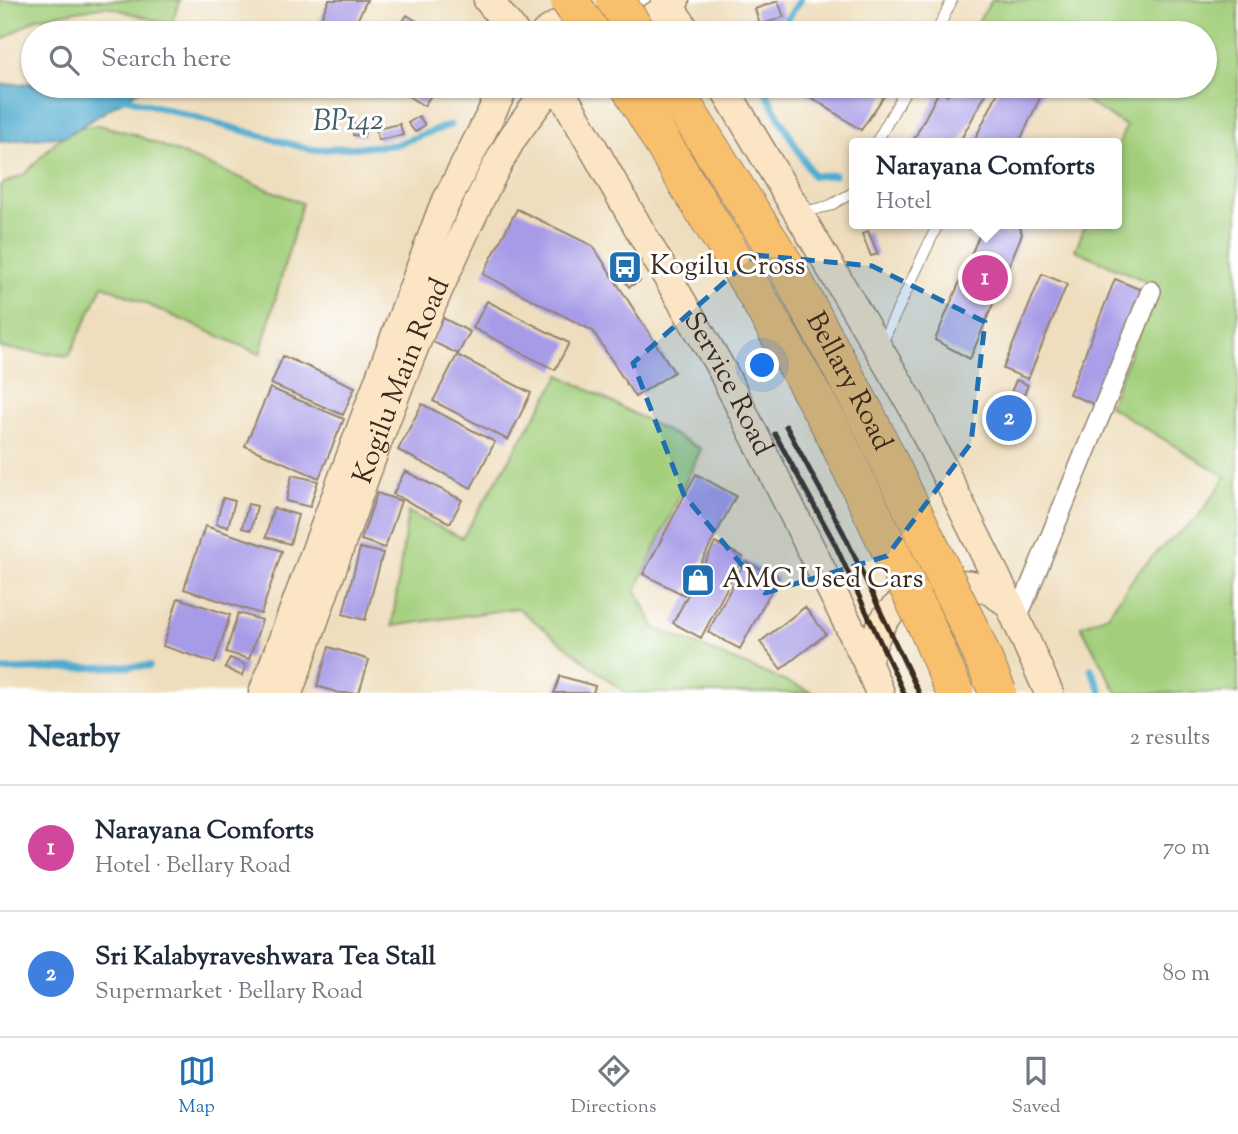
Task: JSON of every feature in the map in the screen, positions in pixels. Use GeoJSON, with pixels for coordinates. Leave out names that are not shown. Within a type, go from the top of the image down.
{"type":"FeatureCollection","features":[{"type":"Feature","properties":{"kind":"highway"},"geometry":{"type":"LineString","coordinates":[[569,0],[584,21]]}},
{"type":"Feature","properties":{"kind":"highway"},"geometry":{"type":"LineString","coordinates":[[615,0],[630,21]]}},
{"type":"Feature","properties":{"kind":"highway","name":"Bellary Road"},"geometry":{"type":"LineString","coordinates":[[636,98],[754,290],[832,429],[956,693]]}},
{"type":"Feature","properties":{"kind":"highway","name":"Bellary Road"},"geometry":{"type":"LineString","coordinates":[[679,98],[787,268],[867,416],[974,637],[998,693]]}},
{"type":"Feature","properties":{"kind":"main road"},"geometry":{"type":"LineString","coordinates":[[488,0],[505,21]]}},
{"type":"Feature","properties":{"kind":"main road"},"geometry":{"type":"LineString","coordinates":[[564,21],[596,0]]}},
{"type":"Feature","properties":{"kind":"main road"},"geometry":{"type":"LineString","coordinates":[[644,21],[670,2],[681,21]]}},
{"type":"Feature","properties":{"kind":"main road","name":"Kogilu Main Road"},"geometry":{"type":"LineString","coordinates":[[263,693],[442,210],[499,98]]}},
{"type":"Feature","properties":{"kind":"main road","name":"Kogilu Main Road"},"geometry":{"type":"LineString","coordinates":[[288,693],[359,488],[424,321],[470,218],[514,137],[542,98]]}},
{"type":"Feature","properties":{"kind":"main road","name":"Service Road"},"geometry":{"type":"LineString","coordinates":[[565,98],[722,370],[880,693]]}},
{"type":"Feature","properties":{"kind":"main road"},"geometry":{"type":"LineString","coordinates":[[730,98],[910,402],[1049,693]]}},
{"type":"Feature","properties":{"kind":"main road"},"geometry":{"type":"LineString","coordinates":[[442,210],[470,218]]}},
{"type":"Feature","properties":{"kind":"main road"},"geometry":{"type":"LineString","coordinates":[[867,662],[880,627],[890,614],[903,603],[939,586],[962,584],[985,589],[1012,612]]}},
{"type":"Feature","properties":{"kind":"street"},"geometry":{"type":"LineString","coordinates":[[1012,612],[1151,291]]}},
{"type":"Feature","properties":{"kind":"lane"},"geometry":{"type":"LineString","coordinates":[[941,21],[951,0]]}},
{"type":"Feature","properties":{"kind":"lane"},"geometry":{"type":"LineString","coordinates":[[879,138],[901,98]]}},
{"type":"Feature","properties":{"kind":"lane"},"geometry":{"type":"LineString","coordinates":[[799,213],[829,206],[849,195]]}},
{"type":"Feature","properties":{"kind":"lane"},"geometry":{"type":"LineString","coordinates":[[879,348],[937,229]]}},
{"type":"Feature","properties":{"kind":"highlighted area"},"geometry":{"type":"Polygon","coordinates":[[[755,255],[872,266],[985,322],[971,443],[887,556],[765,593],[684,495],[633,363],[755,255]]]}},
{"type":"Feature","properties":{"kind":"green space"},"geometry":{"type":"Polygon","coordinates":[[[0,0],[180,0],[172,21],[157,21],[106,6],[21,21],[21,28],[0,41],[0,0]]]}},
{"type":"Feature","properties":{"kind":"green space"},"geometry":{"type":"Polygon","coordinates":[[[992,0],[1238,0],[1238,693],[1117,693],[1081,626],[1108,615],[1137,573],[1160,549],[1197,518],[1226,477],[1109,406],[1157,286],[1075,250],[1084,229],[1122,229],[1121,138],[1126,126],[1080,98],[1217,98],[1217,21],[978,21],[992,0]]]}},
{"type":"Feature","properties":{"kind":"green space"},"geometry":{"type":"Polygon","coordinates":[[[99,125],[133,134],[302,203],[260,354],[103,285],[69,356],[0,348],[0,185],[25,174],[55,142],[78,128],[99,125]]]}},
{"type":"Feature","properties":{"kind":"green space"},"geometry":{"type":"Polygon","coordinates":[[[560,375],[701,449],[636,590],[655,628],[814,693],[625,693],[518,608],[392,626],[408,512],[462,538],[560,375]]]}},
{"type":"Feature","properties":{"kind":"water"},"geometry":{"type":"Polygon","coordinates":[[[21,84],[21,98],[127,98],[66,136],[0,142],[0,85],[21,84]]]}},
{"type":"Feature","properties":{"kind":"building"},"geometry":{"type":"Polygon","coordinates":[[[329,0],[367,0],[357,21],[320,20],[329,0]]]}},
{"type":"Feature","properties":{"kind":"building"},"geometry":{"type":"Polygon","coordinates":[[[778,1],[784,17],[759,21],[755,9],[778,1]]]}},
{"type":"Feature","properties":{"kind":"building"},"geometry":{"type":"Polygon","coordinates":[[[407,15],[416,21],[403,21],[407,15]]]}},
{"type":"Feature","properties":{"kind":"building"},"geometry":{"type":"Polygon","coordinates":[[[411,98],[429,98],[424,106],[411,98]]]}},
{"type":"Feature","properties":{"kind":"building"},"geometry":{"type":"Polygon","coordinates":[[[812,98],[883,98],[861,130],[812,98]]]}},
{"type":"Feature","properties":{"kind":"building"},"geometry":{"type":"Polygon","coordinates":[[[935,98],[983,98],[962,138],[915,138],[935,98]]]}},
{"type":"Feature","properties":{"kind":"building"},"geometry":{"type":"Polygon","coordinates":[[[995,98],[1040,98],[1021,138],[975,138],[995,98]]]}},
{"type":"Feature","properties":{"kind":"building"},"geometry":{"type":"Polygon","coordinates":[[[419,116],[425,125],[415,132],[408,123],[419,116]]]}},
{"type":"Feature","properties":{"kind":"building"},"geometry":{"type":"Polygon","coordinates":[[[354,124],[365,125],[364,136],[353,135],[354,124]]]}},
{"type":"Feature","properties":{"kind":"building"},"geometry":{"type":"Polygon","coordinates":[[[400,124],[403,135],[378,140],[376,129],[400,124]]]}},
{"type":"Feature","properties":{"kind":"building"},"geometry":{"type":"Polygon","coordinates":[[[517,209],[593,246],[674,372],[635,397],[593,331],[483,274],[517,209]]]}},
{"type":"Feature","properties":{"kind":"building"},"geometry":{"type":"Polygon","coordinates":[[[982,229],[1020,229],[1022,234],[970,359],[935,340],[982,229]]]}},
{"type":"Feature","properties":{"kind":"building"},"geometry":{"type":"Polygon","coordinates":[[[868,231],[878,254],[871,256],[862,234],[868,231]]]}},
{"type":"Feature","properties":{"kind":"building"},"geometry":{"type":"Polygon","coordinates":[[[625,257],[640,281],[629,287],[614,264],[625,257]]]}},
{"type":"Feature","properties":{"kind":"building"},"geometry":{"type":"Polygon","coordinates":[[[1042,274],[1067,284],[1028,379],[1003,369],[1042,274]]]}},
{"type":"Feature","properties":{"kind":"building"},"geometry":{"type":"Polygon","coordinates":[[[1115,279],[1144,291],[1098,406],[1069,394],[1115,279]]]}},
{"type":"Feature","properties":{"kind":"building"},"geometry":{"type":"Polygon","coordinates":[[[487,301],[569,343],[555,370],[473,328],[487,301]]]}},
{"type":"Feature","properties":{"kind":"building"},"geometry":{"type":"Polygon","coordinates":[[[443,318],[470,332],[458,354],[431,341],[443,318]]]}},
{"type":"Feature","properties":{"kind":"building"},"geometry":{"type":"Polygon","coordinates":[[[457,355],[531,393],[508,440],[433,401],[457,355]]]}},
{"type":"Feature","properties":{"kind":"building"},"geometry":{"type":"Polygon","coordinates":[[[283,356],[355,387],[343,415],[271,384],[283,356]]]}},
{"type":"Feature","properties":{"kind":"building"},"geometry":{"type":"Polygon","coordinates":[[[1016,380],[1028,385],[1011,427],[999,422],[1016,380]]]}},
{"type":"Feature","properties":{"kind":"building"},"geometry":{"type":"Polygon","coordinates":[[[270,388],[344,419],[319,478],[245,446],[270,388]]]}},
{"type":"Feature","properties":{"kind":"building"},"geometry":{"type":"Polygon","coordinates":[[[422,404],[495,442],[471,488],[398,450],[422,404]]]}},
{"type":"Feature","properties":{"kind":"building"},"geometry":{"type":"Polygon","coordinates":[[[405,471],[462,500],[450,523],[393,494],[405,471]]]}},
{"type":"Feature","properties":{"kind":"building"},"geometry":{"type":"Polygon","coordinates":[[[696,474],[736,496],[684,595],[643,574],[696,474]]]}},
{"type":"Feature","properties":{"kind":"building"},"geometry":{"type":"Polygon","coordinates":[[[292,475],[318,481],[310,507],[286,501],[292,475]]]}},
{"type":"Feature","properties":{"kind":"building"},"geometry":{"type":"Polygon","coordinates":[[[377,493],[401,501],[385,548],[361,540],[377,493]]]}},
{"type":"Feature","properties":{"kind":"building"},"geometry":{"type":"Polygon","coordinates":[[[223,498],[235,501],[228,527],[216,524],[223,498]]]}},
{"type":"Feature","properties":{"kind":"building"},"geometry":{"type":"Polygon","coordinates":[[[248,504],[257,506],[251,530],[242,528],[248,504]]]}},
{"type":"Feature","properties":{"kind":"building"},"geometry":{"type":"Polygon","coordinates":[[[273,508],[298,515],[290,544],[266,537],[273,508]]]}},
{"type":"Feature","properties":{"kind":"building"},"geometry":{"type":"Polygon","coordinates":[[[205,526],[282,551],[261,614],[184,589],[205,526]]]}},
{"type":"Feature","properties":{"kind":"building"},"geometry":{"type":"Polygon","coordinates":[[[715,543],[743,557],[701,638],[673,623],[715,543]]]}},
{"type":"Feature","properties":{"kind":"building"},"geometry":{"type":"Polygon","coordinates":[[[360,548],[383,553],[365,620],[343,614],[360,548]]]}},
{"type":"Feature","properties":{"kind":"building"},"geometry":{"type":"Polygon","coordinates":[[[745,561],[778,578],[740,649],[708,632],[745,561]]]}},
{"type":"Feature","properties":{"kind":"building"},"geometry":{"type":"Polygon","coordinates":[[[178,598],[230,615],[215,663],[163,646],[178,598]]]}},
{"type":"Feature","properties":{"kind":"building"},"geometry":{"type":"Polygon","coordinates":[[[805,607],[826,634],[781,669],[760,642],[805,607]]]}},
{"type":"Feature","properties":{"kind":"building"},"geometry":{"type":"Polygon","coordinates":[[[238,613],[262,620],[249,659],[226,652],[238,613]]]}},
{"type":"Feature","properties":{"kind":"building"},"geometry":{"type":"Polygon","coordinates":[[[329,647],[369,660],[359,693],[339,693],[317,686],[329,647]]]}},
{"type":"Feature","properties":{"kind":"building"},"geometry":{"type":"Polygon","coordinates":[[[230,658],[246,665],[242,676],[225,668],[230,658]]]}},
{"type":"Feature","properties":{"kind":"building"},"geometry":{"type":"Polygon","coordinates":[[[560,676],[595,686],[593,693],[554,693],[560,676]]]}},
{"type":"Feature","properties":{"kind":"waterway","name":"BP142"},"geometry":{"type":"LineString","coordinates":[[786,21],[800,0]]}},
{"type":"Feature","properties":{"kind":"waterway","name":"BP142"},"geometry":{"type":"LineString","coordinates":[[118,98],[312,150],[394,145],[450,125]]}},
{"type":"Feature","properties":{"kind":"waterway"},"geometry":{"type":"LineString","coordinates":[[769,98],[813,176],[834,175]]}},
{"type":"Feature","properties":{"kind":"waterway"},"geometry":{"type":"LineString","coordinates":[[0,670],[149,666]]}},
{"type":"Feature","properties":{"kind":"waterway"},"geometry":{"type":"LineString","coordinates":[[1091,669],[1102,693]]}},
{"type":"Feature","properties":{"kind":"railway"},"geometry":{"type":"LineString","coordinates":[[786,426],[844,534],[919,693]]}},
{"type":"Feature","properties":{"kind":"railway"},"geometry":{"type":"LineString","coordinates":[[775,434],[833,540],[904,693]]}},
{"type":"Feature","properties":{"kind":"place","name":"Kogilu Cross"},"geometry":{"type":"Point","coordinates":[625,267]}},
{"type":"Feature","properties":{"kind":"place","name":"Narayana Comforts"},"geometry":{"type":"Point","coordinates":[985,278]}},
{"type":"Feature","properties":{"kind":"place","name":"Sri Kalabyraveshwara Tea Stall"},"geometry":{"type":"Point","coordinates":[1009,418]}},
{"type":"Feature","properties":{"kind":"place","name":"AMC Used Cars"},"geometry":{"type":"Point","coordinates":[698,580]}}]}
